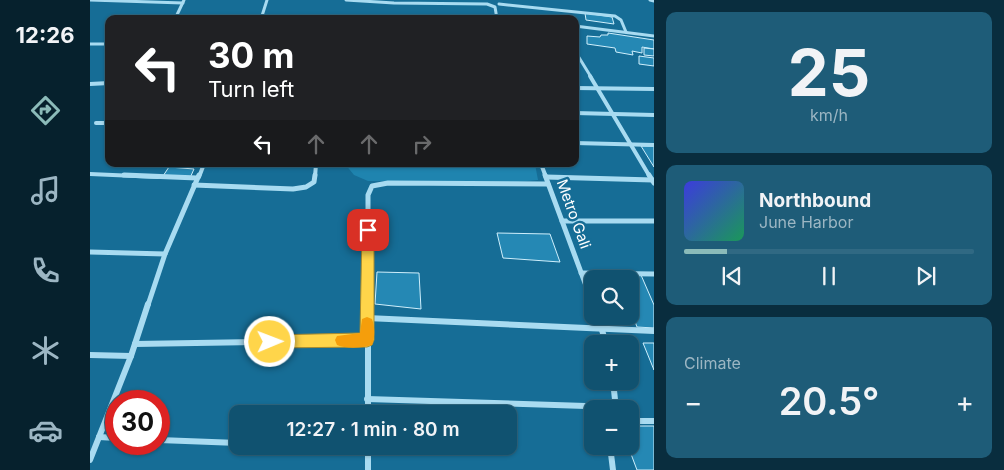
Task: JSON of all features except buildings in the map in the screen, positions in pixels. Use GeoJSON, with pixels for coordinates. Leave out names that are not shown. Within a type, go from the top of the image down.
{"type":"FeatureCollection","features":[{"type":"Feature","properties":{"kind":"street"},"geometry":{"type":"LineString","coordinates":[[90,0],[184,2],[177,15]]}},
{"type":"Feature","properties":{"kind":"street"},"geometry":{"type":"LineString","coordinates":[[262,15],[267,0]]}},
{"type":"Feature","properties":{"kind":"street"},"geometry":{"type":"LineString","coordinates":[[346,0],[479,3],[495,7]]}},
{"type":"Feature","properties":{"kind":"street"},"geometry":{"type":"LineString","coordinates":[[495,7],[504,0]]}},
{"type":"Feature","properties":{"kind":"street"},"geometry":{"type":"LineString","coordinates":[[499,4],[615,16],[620,20],[626,32]]}},
{"type":"Feature","properties":{"kind":"street"},"geometry":{"type":"LineString","coordinates":[[495,7],[496,15]]}},
{"type":"Feature","properties":{"kind":"street"},"geometry":{"type":"LineString","coordinates":[[579,26],[654,36]]}},
{"type":"Feature","properties":{"kind":"street"},"geometry":{"type":"LineString","coordinates":[[90,44],[105,44]]}},
{"type":"Feature","properties":{"kind":"street"},"geometry":{"type":"LineString","coordinates":[[579,57],[653,181]]}},
{"type":"Feature","properties":{"kind":"street"},"geometry":{"type":"LineString","coordinates":[[90,84],[105,83]]}},
{"type":"Feature","properties":{"kind":"street"},"geometry":{"type":"LineString","coordinates":[[579,88],[654,89]]}},
{"type":"Feature","properties":{"kind":"street"},"geometry":{"type":"LineString","coordinates":[[579,113],[654,115]]}},
{"type":"Feature","properties":{"kind":"street"},"geometry":{"type":"LineString","coordinates":[[96,123],[105,124]]}},
{"type":"Feature","properties":{"kind":"street"},"geometry":{"type":"LineString","coordinates":[[579,143],[654,145]]}},
{"type":"Feature","properties":{"kind":"street"},"geometry":{"type":"LineString","coordinates":[[90,460],[131,356],[165,254],[202,167]]}},
{"type":"Feature","properties":{"kind":"street"},"geometry":{"type":"LineString","coordinates":[[194,185],[293,189],[306,187],[314,182],[316,167]]}},
{"type":"Feature","properties":{"kind":"street","name":"Metro Gali"},"geometry":{"type":"LineString","coordinates":[[542,167],[584,281]]}},
{"type":"Feature","properties":{"kind":"street"},"geometry":{"type":"LineString","coordinates":[[90,174],[197,178]]}},
{"type":"Feature","properties":{"kind":"street"},"geometry":{"type":"LineString","coordinates":[[546,177],[653,181]]}},
{"type":"Feature","properties":{"kind":"street"},"geometry":{"type":"LineString","coordinates":[[367,405],[369,191],[372,186],[388,183],[548,184]]}},
{"type":"Feature","properties":{"kind":"street"},"geometry":{"type":"LineString","coordinates":[[562,220],[654,221]]}},
{"type":"Feature","properties":{"kind":"street"},"geometry":{"type":"LineString","coordinates":[[90,252],[165,254]]}},
{"type":"Feature","properties":{"kind":"street"},"geometry":{"type":"LineString","coordinates":[[581,273],[654,274]]}},
{"type":"Feature","properties":{"kind":"street"},"geometry":{"type":"LineString","coordinates":[[367,318],[654,331]]}},
{"type":"Feature","properties":{"kind":"street"},"geometry":{"type":"LineString","coordinates":[[601,325],[604,335]]}},
{"type":"Feature","properties":{"kind":"street"},"geometry":{"type":"LineString","coordinates":[[135,344],[367,340]]}},
{"type":"Feature","properties":{"kind":"street"},"geometry":{"type":"LineString","coordinates":[[90,355],[131,356]]}},
{"type":"Feature","properties":{"kind":"street"},"geometry":{"type":"LineString","coordinates":[[367,399],[584,407]]}},
{"type":"Feature","properties":{"kind":"street"},"geometry":{"type":"LineString","coordinates":[[639,421],[654,421]]}},
{"type":"Feature","properties":{"kind":"street"},"geometry":{"type":"LineString","coordinates":[[99,437],[105,437]]}},
{"type":"Feature","properties":{"kind":"street"},"geometry":{"type":"LineString","coordinates":[[170,440],[229,443]]}},
{"type":"Feature","properties":{"kind":"street"},"geometry":{"type":"LineString","coordinates":[[368,455],[368,470]]}},
{"type":"Feature","properties":{"kind":"street"},"geometry":{"type":"LineString","coordinates":[[611,455],[612,470]]}},
{"type":"Feature","properties":{"kind":"shaded area"},"geometry":{"type":"Polygon","coordinates":[[[347,167],[536,167],[538,180],[517,182],[368,181],[354,175],[347,167]]]}},
{"type":"Feature","properties":{"kind":"slow traffic"},"geometry":{"type":"LineString","coordinates":[[342,340],[367,340],[367,324]]}},
{"type":"Feature","properties":{"kind":"route"},"geometry":{"type":"LineString","coordinates":[[270,342],[367,340],[368,230]]}}]}
